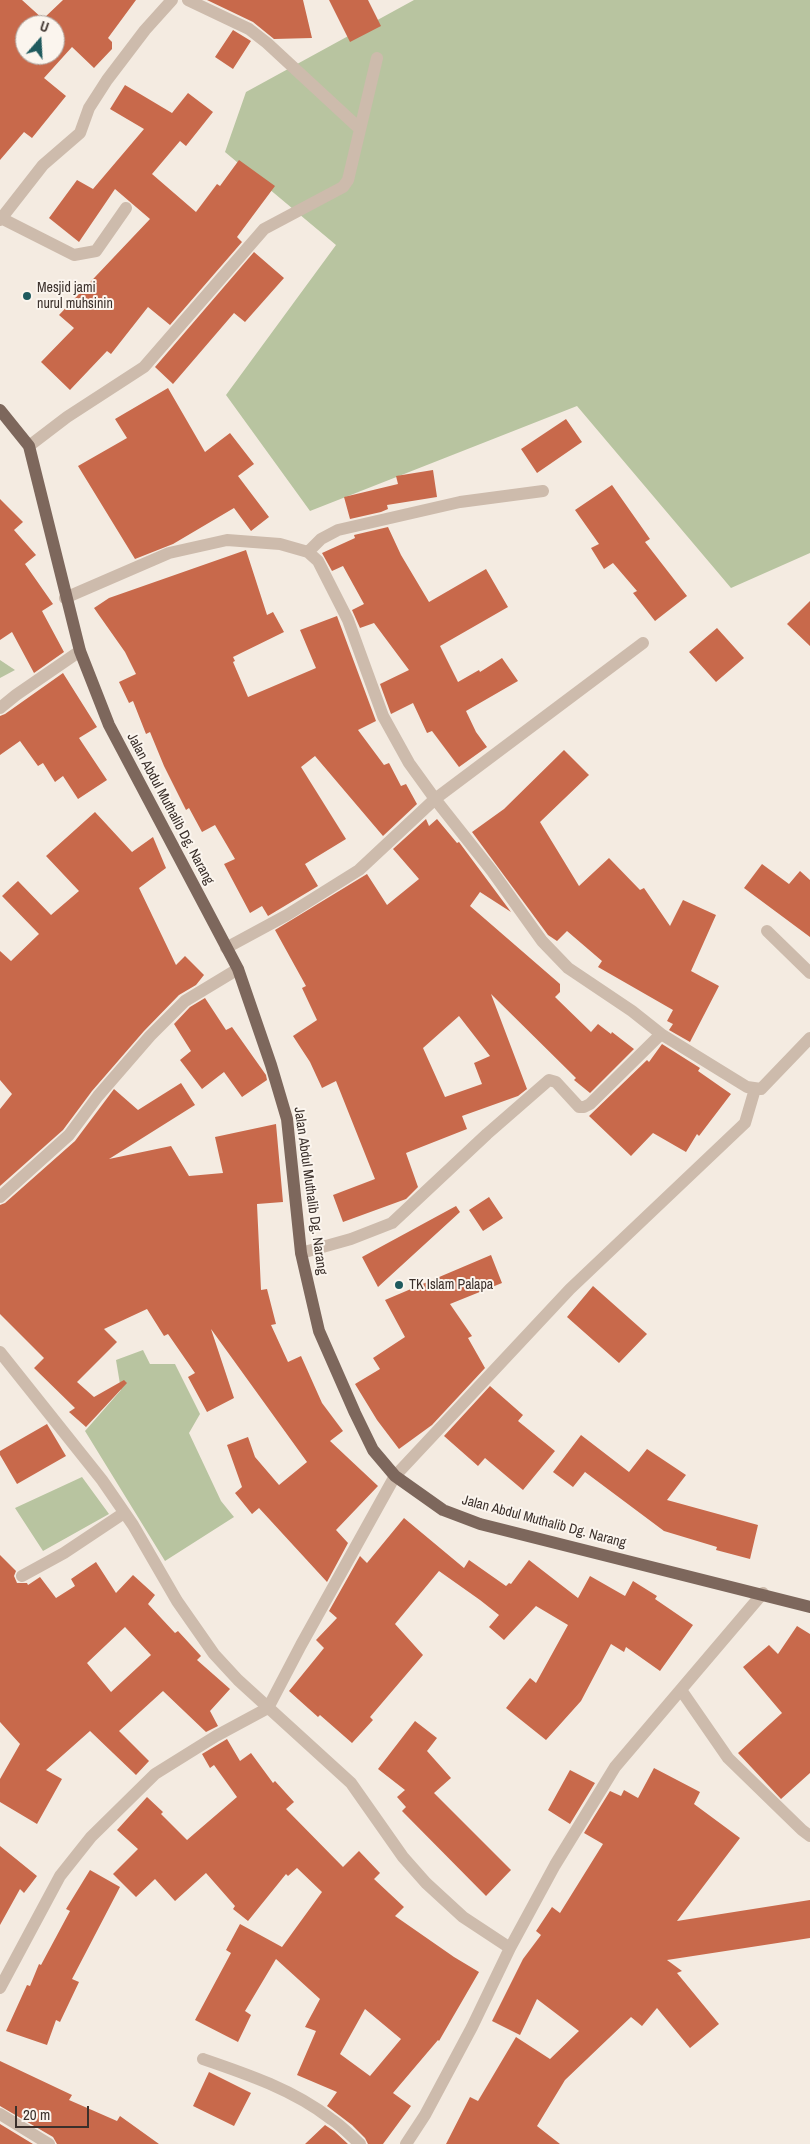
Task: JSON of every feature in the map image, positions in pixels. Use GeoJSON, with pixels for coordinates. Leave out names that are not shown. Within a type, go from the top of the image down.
{"type":"FeatureCollection","features":[{"type":"Feature","properties":{"kind":"main road","name":"Jalan Abdul Muthalib Dg. Narang"},"geometry":{"type":"LineString","coordinates":[[0,410],[29,446],[80,651],[109,725],[238,969],[271,1065],[287,1119],[301,1253],[319,1331],[355,1413],[374,1450],[395,1476],[444,1510],[480,1524],[763,1593],[810,1607]]}},
{"type":"Feature","properties":{"kind":"street"},"geometry":{"type":"LineString","coordinates":[[126,208],[96,251],[74,255],[1,219],[43,165],[80,133],[89,108],[107,80],[172,0]]}},
{"type":"Feature","properties":{"kind":"street"},"geometry":{"type":"LineString","coordinates":[[188,0],[249,30],[267,44],[360,129]]}},
{"type":"Feature","properties":{"kind":"street"},"geometry":{"type":"LineString","coordinates":[[29,446],[67,417],[144,367],[264,229],[343,187],[348,180],[377,58]]}},
{"type":"Feature","properties":{"kind":"street"},"geometry":{"type":"LineString","coordinates":[[308,552],[322,539],[338,530],[460,502],[543,491]]}},
{"type":"Feature","properties":{"kind":"street"},"geometry":{"type":"LineString","coordinates":[[66,598],[169,553],[227,540],[280,544],[308,552],[318,561],[348,620],[384,716],[410,763],[435,799],[492,870],[542,942],[568,968],[661,1034],[747,1087],[761,1089],[810,1038]]}},
{"type":"Feature","properties":{"kind":"street"},"geometry":{"type":"LineString","coordinates":[[226,948],[287,915],[359,870],[435,799],[644,643]]}},
{"type":"Feature","properties":{"kind":"street"},"geometry":{"type":"LineString","coordinates":[[0,708],[16,694],[80,651]]}},
{"type":"Feature","properties":{"kind":"street"},"geometry":{"type":"LineString","coordinates":[[767,932],[810,973]]}},
{"type":"Feature","properties":{"kind":"street"},"geometry":{"type":"LineString","coordinates":[[0,1198],[69,1134],[98,1096],[150,1036],[185,1001],[238,969]]}},
{"type":"Feature","properties":{"kind":"street"},"geometry":{"type":"LineString","coordinates":[[301,1253],[351,1240],[392,1223],[487,1134],[549,1080],[556,1082],[579,1107],[590,1104],[661,1034]]}},
{"type":"Feature","properties":{"kind":"street"},"geometry":{"type":"LineString","coordinates":[[0,1988],[60,1876],[91,1837],[155,1774],[216,1736],[268,1708],[301,1644],[395,1476],[570,1289],[745,1123],[755,1089]]}},
{"type":"Feature","properties":{"kind":"street"},"geometry":{"type":"LineString","coordinates":[[0,1352],[102,1480],[177,1601],[214,1654],[268,1708],[351,1783],[403,1857],[426,1883],[463,1917],[510,1948]]}},
{"type":"Feature","properties":{"kind":"street"},"geometry":{"type":"LineString","coordinates":[[22,1576],[64,1553],[124,1513]]}},
{"type":"Feature","properties":{"kind":"street"},"geometry":{"type":"LineString","coordinates":[[406,2144],[425,2115],[464,2043],[510,1948],[556,1864],[615,1767],[763,1593]]}},
{"type":"Feature","properties":{"kind":"street"},"geometry":{"type":"LineString","coordinates":[[681,1690],[728,1758],[810,1836]]}},
{"type":"Feature","properties":{"kind":"street"},"geometry":{"type":"LineString","coordinates":[[203,2059],[253,2076],[291,2094],[331,2118],[360,2144]]}},
{"type":"Feature","properties":{"kind":"street"},"geometry":{"type":"LineString","coordinates":[[0,2114],[49,2144]]}},
{"type":"Feature","properties":{"kind":"green space"},"geometry":{"type":"Polygon","coordinates":[[[414,0],[810,0],[810,553],[731,588],[577,406],[310,511],[226,395],[336,245],[225,152],[246,92],[414,0]]]}},
{"type":"Feature","properties":{"kind":"green space"},"geometry":{"type":"Polygon","coordinates":[[[0,660],[15,670],[0,678],[0,660]]]}},
{"type":"Feature","properties":{"kind":"green space"},"geometry":{"type":"Polygon","coordinates":[[[143,1350],[150,1364],[175,1364],[200,1414],[189,1433],[221,1501],[234,1517],[165,1561],[85,1431],[121,1390],[116,1360],[143,1350]]]}},
{"type":"Feature","properties":{"kind":"green space"},"geometry":{"type":"Polygon","coordinates":[[[82,1477],[109,1514],[43,1551],[15,1508],[82,1477]]]}},
{"type":"Feature","properties":{"kind":"building"},"geometry":{"type":"Polygon","coordinates":[[[0,0],[22,0],[39,15],[15,15],[15,65],[56,65],[44,78],[66,96],[32,138],[24,132],[0,160],[0,0]]]}},
{"type":"Feature","properties":{"kind":"building"},"geometry":{"type":"Polygon","coordinates":[[[63,0],[136,0],[108,38],[112,42],[112,49],[94,68],[72,47],[65,55],[65,15],[47,15],[63,0]]]}},
{"type":"Feature","properties":{"kind":"building"},"geometry":{"type":"Polygon","coordinates":[[[207,0],[303,0],[312,38],[274,39],[253,22],[207,0]]]}},
{"type":"Feature","properties":{"kind":"building"},"geometry":{"type":"Polygon","coordinates":[[[329,0],[368,0],[381,26],[350,42],[329,0]]]}},
{"type":"Feature","properties":{"kind":"building"},"geometry":{"type":"Polygon","coordinates":[[[233,30],[251,41],[233,69],[215,57],[233,30]]]}},
{"type":"Feature","properties":{"kind":"building"},"geometry":{"type":"Polygon","coordinates":[[[125,85],[172,113],[188,93],[213,112],[186,146],[180,141],[152,174],[196,212],[217,184],[220,186],[239,160],[275,186],[237,237],[242,242],[170,325],[148,307],[111,354],[107,351],[70,390],[41,362],[74,328],[59,315],[150,219],[115,189],[79,242],[49,218],[77,180],[93,189],[144,129],[110,109],[125,85]]]}},
{"type":"Feature","properties":{"kind":"building"},"geometry":{"type":"Polygon","coordinates":[[[254,252],[284,278],[245,322],[234,313],[173,384],[155,367],[254,252]]]}},
{"type":"Feature","properties":{"kind":"building"},"geometry":{"type":"Polygon","coordinates":[[[168,388],[205,452],[230,433],[254,464],[238,476],[269,517],[251,531],[234,508],[173,544],[135,559],[78,466],[127,438],[115,419],[168,388]]]}},
{"type":"Feature","properties":{"kind":"building"},"geometry":{"type":"Polygon","coordinates":[[[566,419],[582,442],[537,473],[521,449],[566,419]]]}},
{"type":"Feature","properties":{"kind":"building"},"geometry":{"type":"Polygon","coordinates":[[[433,470],[437,497],[387,505],[388,509],[381,512],[350,519],[344,497],[398,484],[396,476],[433,470]]]}},
{"type":"Feature","properties":{"kind":"building"},"geometry":{"type":"Polygon","coordinates":[[[612,485],[650,539],[645,542],[687,596],[655,621],[633,593],[637,591],[613,563],[604,569],[591,548],[599,544],[575,510],[612,485]]]}},
{"type":"Feature","properties":{"kind":"building"},"geometry":{"type":"Polygon","coordinates":[[[0,499],[23,522],[14,530],[36,555],[25,564],[53,604],[42,611],[64,652],[34,673],[12,632],[0,640],[0,499]]]}},
{"type":"Feature","properties":{"kind":"building"},"geometry":{"type":"Polygon","coordinates":[[[388,527],[401,555],[429,602],[486,569],[508,607],[440,646],[458,682],[479,670],[480,672],[502,658],[518,681],[466,711],[476,732],[487,747],[459,767],[432,731],[427,733],[413,703],[391,714],[380,684],[409,670],[374,623],[360,628],[352,610],[364,604],[343,566],[332,571],[322,553],[355,538],[354,535],[388,527]]]}},
{"type":"Feature","properties":{"kind":"building"},"geometry":{"type":"Polygon","coordinates":[[[246,550],[267,615],[273,612],[284,632],[233,657],[235,661],[233,662],[248,697],[316,668],[300,630],[337,616],[376,721],[358,730],[384,765],[389,763],[401,786],[406,784],[417,804],[383,836],[315,756],[301,767],[346,839],[305,864],[318,886],[268,916],[262,906],[250,913],[224,864],[235,859],[215,825],[202,832],[189,808],[186,810],[164,766],[150,732],[146,734],[133,701],[129,703],[119,682],[136,674],[125,652],[94,608],[109,598],[246,550]]]}},
{"type":"Feature","properties":{"kind":"building"},"geometry":{"type":"Polygon","coordinates":[[[810,601],[810,646],[787,624],[810,601]]]}},
{"type":"Feature","properties":{"kind":"building"},"geometry":{"type":"Polygon","coordinates":[[[717,628],[744,658],[716,682],[689,652],[717,628]]]}},
{"type":"Feature","properties":{"kind":"building"},"geometry":{"type":"Polygon","coordinates":[[[63,673],[97,727],[79,738],[107,780],[78,799],[63,776],[55,782],[43,763],[38,766],[20,741],[0,755],[0,716],[63,673]]]}},
{"type":"Feature","properties":{"kind":"building"},"geometry":{"type":"Polygon","coordinates":[[[564,750],[589,775],[540,822],[579,886],[609,858],[640,890],[644,888],[670,926],[683,900],[716,915],[691,971],[719,986],[690,1042],[669,1030],[673,1024],[667,1021],[673,1010],[598,967],[602,961],[567,931],[557,941],[548,935],[472,832],[504,809],[564,750]]]}},
{"type":"Feature","properties":{"kind":"building"},"geometry":{"type":"Polygon","coordinates":[[[95,812],[132,852],[153,837],[166,868],[139,888],[176,965],[185,956],[204,975],[196,985],[179,995],[144,1031],[92,1091],[63,1130],[0,1186],[0,1109],[12,1094],[0,1080],[0,951],[11,961],[39,934],[2,896],[18,881],[51,915],[79,891],[46,856],[95,812]]]}},
{"type":"Feature","properties":{"kind":"building"},"geometry":{"type":"Polygon","coordinates":[[[426,819],[429,826],[437,819],[457,843],[459,842],[511,912],[480,892],[470,906],[560,984],[560,992],[555,997],[591,1032],[598,1024],[634,1049],[590,1093],[574,1080],[576,1078],[491,994],[527,1089],[518,1096],[462,1116],[467,1129],[406,1153],[418,1187],[406,1199],[343,1222],[333,1195],[375,1179],[336,1081],[322,1088],[310,1062],[293,1036],[317,1020],[302,988],[306,986],[275,930],[367,874],[387,905],[419,879],[393,849],[426,819]],[[459,1016],[423,1048],[445,1097],[482,1084],[474,1063],[490,1056],[459,1016]]]}},
{"type":"Feature","properties":{"kind":"building"},"geometry":{"type":"Polygon","coordinates":[[[762,864],[789,884],[800,871],[810,880],[810,937],[744,888],[762,864]]]}},
{"type":"Feature","properties":{"kind":"building"},"geometry":{"type":"Polygon","coordinates":[[[205,998],[226,1030],[232,1027],[266,1075],[267,1080],[242,1097],[224,1072],[202,1089],[180,1060],[191,1051],[174,1024],[190,1007],[205,998]]]}},
{"type":"Feature","properties":{"kind":"building"},"geometry":{"type":"Polygon","coordinates":[[[662,1044],[700,1068],[698,1071],[731,1094],[699,1136],[697,1134],[686,1152],[653,1133],[631,1156],[589,1116],[647,1060],[649,1062],[662,1044]]]}},
{"type":"Feature","properties":{"kind":"building"},"geometry":{"type":"Polygon","coordinates":[[[181,1083],[195,1105],[109,1159],[171,1146],[189,1176],[223,1173],[215,1137],[276,1124],[283,1202],[257,1204],[261,1290],[267,1289],[276,1324],[271,1325],[288,1362],[301,1356],[322,1403],[343,1431],[330,1441],[378,1486],[336,1530],[348,1543],[327,1582],[259,1508],[252,1514],[235,1493],[242,1487],[227,1445],[248,1437],[255,1457],[279,1485],[307,1462],[211,1329],[234,1398],[207,1412],[188,1377],[195,1373],[168,1334],[164,1336],[147,1309],[104,1329],[117,1342],[77,1382],[94,1397],[124,1380],[127,1383],[86,1427],[69,1412],[75,1408],[34,1368],[44,1358],[0,1314],[0,1205],[5,1203],[75,1141],[114,1089],[138,1110],[181,1083]]]}},
{"type":"Feature","properties":{"kind":"building"},"geometry":{"type":"Polygon","coordinates":[[[489,1197],[503,1218],[483,1231],[469,1210],[489,1197]]]}},
{"type":"Feature","properties":{"kind":"building"},"geometry":{"type":"Polygon","coordinates":[[[456,1206],[460,1212],[378,1287],[362,1257],[456,1206]]]}},
{"type":"Feature","properties":{"kind":"building"},"geometry":{"type":"Polygon","coordinates":[[[491,1255],[502,1283],[450,1304],[472,1336],[468,1338],[485,1368],[432,1425],[399,1449],[377,1420],[355,1384],[380,1369],[373,1358],[405,1337],[385,1300],[491,1255]]]}},
{"type":"Feature","properties":{"kind":"building"},"geometry":{"type":"Polygon","coordinates":[[[593,1286],[647,1334],[619,1363],[567,1317],[593,1286]]]}},
{"type":"Feature","properties":{"kind":"building"},"geometry":{"type":"Polygon","coordinates":[[[490,1386],[523,1415],[518,1421],[555,1451],[523,1490],[485,1458],[478,1466],[444,1436],[490,1386]]]}},
{"type":"Feature","properties":{"kind":"building"},"geometry":{"type":"Polygon","coordinates":[[[47,1424],[66,1456],[17,1484],[0,1455],[0,1451],[47,1424]]]}},
{"type":"Feature","properties":{"kind":"building"},"geometry":{"type":"Polygon","coordinates":[[[581,1435],[629,1472],[647,1449],[686,1475],[667,1500],[758,1525],[750,1559],[716,1550],[717,1547],[664,1531],[585,1472],[573,1487],[553,1472],[581,1435]]]}},
{"type":"Feature","properties":{"kind":"building"},"geometry":{"type":"Polygon","coordinates":[[[404,1518],[464,1568],[469,1560],[506,1586],[509,1583],[511,1584],[529,1560],[578,1598],[590,1576],[625,1596],[633,1581],[657,1596],[655,1599],[693,1625],[660,1671],[626,1647],[624,1652],[611,1644],[581,1701],[546,1740],[506,1708],[530,1678],[536,1683],[568,1625],[536,1606],[504,1640],[489,1627],[499,1615],[439,1571],[395,1624],[423,1655],[370,1717],[373,1720],[352,1743],[320,1715],[318,1717],[289,1691],[324,1648],[316,1640],[337,1618],[329,1611],[360,1556],[367,1563],[404,1518]]]}},
{"type":"Feature","properties":{"kind":"building"},"geometry":{"type":"Polygon","coordinates":[[[0,1555],[16,1571],[14,1576],[17,1583],[27,1583],[28,1585],[40,1577],[56,1598],[75,1586],[71,1579],[96,1562],[116,1593],[133,1575],[155,1595],[148,1604],[175,1633],[178,1631],[201,1656],[197,1660],[230,1689],[210,1711],[218,1726],[206,1732],[163,1691],[119,1731],[149,1761],[136,1775],[90,1731],[46,1770],[62,1779],[37,1824],[0,1802],[0,1779],[20,1744],[0,1722],[0,1555]],[[125,1627],[87,1663],[111,1692],[151,1655],[125,1627]]]}},
{"type":"Feature","properties":{"kind":"building"},"geometry":{"type":"Polygon","coordinates":[[[797,1626],[810,1634],[810,1773],[781,1799],[738,1753],[782,1713],[743,1667],[769,1645],[778,1654],[797,1626]]]}},
{"type":"Feature","properties":{"kind":"building"},"geometry":{"type":"Polygon","coordinates":[[[415,1721],[437,1738],[427,1751],[451,1778],[434,1793],[511,1870],[486,1896],[402,1811],[406,1807],[397,1797],[405,1790],[378,1769],[415,1721]]]}},
{"type":"Feature","properties":{"kind":"building"},"geometry":{"type":"Polygon","coordinates":[[[227,1739],[240,1761],[251,1753],[273,1783],[275,1781],[294,1802],[286,1809],[343,1867],[359,1851],[380,1873],[374,1879],[404,1907],[395,1916],[479,1972],[439,2041],[393,2093],[411,2106],[383,2144],[368,2144],[365,2138],[352,2125],[327,2106],[337,2092],[297,2075],[316,2031],[305,2027],[320,1999],[276,1959],[245,2011],[251,2015],[238,2042],[195,2020],[231,1953],[226,1950],[240,1924],[282,1947],[322,1892],[297,1868],[288,1876],[286,1874],[248,1921],[233,1909],[235,1906],[206,1873],[175,1901],[155,1879],[136,1897],[113,1874],[138,1849],[117,1830],[147,1797],[187,1840],[237,1797],[214,1765],[210,1768],[202,1754],[227,1739]],[[365,2009],[340,2054],[370,2076],[401,2039],[365,2009]]]}},
{"type":"Feature","properties":{"kind":"building"},"geometry":{"type":"Polygon","coordinates":[[[654,1768],[700,1792],[694,1804],[740,1838],[677,1921],[810,1900],[810,1938],[667,1960],[682,1971],[677,1973],[719,2024],[690,2048],[657,2008],[642,2026],[631,2017],[565,2080],[537,2126],[560,2144],[446,2144],[470,2097],[478,2101],[516,2037],[550,2059],[579,2031],[537,1999],[520,2035],[492,2021],[523,1959],[541,1935],[536,1931],[552,1907],[560,1913],[603,1844],[584,1833],[610,1791],[621,1796],[624,1790],[638,1798],[654,1768]]]}},
{"type":"Feature","properties":{"kind":"building"},"geometry":{"type":"Polygon","coordinates":[[[570,1770],[595,1783],[570,1824],[548,1810],[570,1770]]]}},
{"type":"Feature","properties":{"kind":"building"},"geometry":{"type":"Polygon","coordinates":[[[0,1846],[37,1876],[24,1893],[20,1889],[0,1925],[0,1846]]]}},
{"type":"Feature","properties":{"kind":"building"},"geometry":{"type":"Polygon","coordinates":[[[90,1870],[120,1887],[72,1979],[79,1982],[60,2022],[56,2020],[47,2045],[6,2031],[27,1985],[30,1986],[39,1964],[41,1965],[70,1911],[66,1909],[90,1870]]]}},
{"type":"Feature","properties":{"kind":"building"},"geometry":{"type":"Polygon","coordinates":[[[0,2061],[72,2095],[69,2100],[117,2121],[120,2116],[159,2144],[57,2144],[53,2137],[0,2106],[0,2061]]]}},
{"type":"Feature","properties":{"kind":"building"},"geometry":{"type":"Polygon","coordinates":[[[209,2072],[251,2093],[234,2126],[193,2106],[209,2072]]]}},
{"type":"Feature","properties":{"kind":"building"},"geometry":{"type":"Polygon","coordinates":[[[0,2124],[33,2144],[0,2144],[0,2124]]]}},
{"type":"Feature","properties":{"kind":"building"},"geometry":{"type":"Polygon","coordinates":[[[325,2125],[334,2131],[348,2144],[305,2144],[325,2125]]]}},
{"type":"Feature","properties":{"kind":"place","name":"Mesjid jami nurul muhsinin"},"geometry":{"type":"Point","coordinates":[27,296]}},
{"type":"Feature","properties":{"kind":"place","name":"TK Islam Palapa"},"geometry":{"type":"Point","coordinates":[399,1285]}}]}
